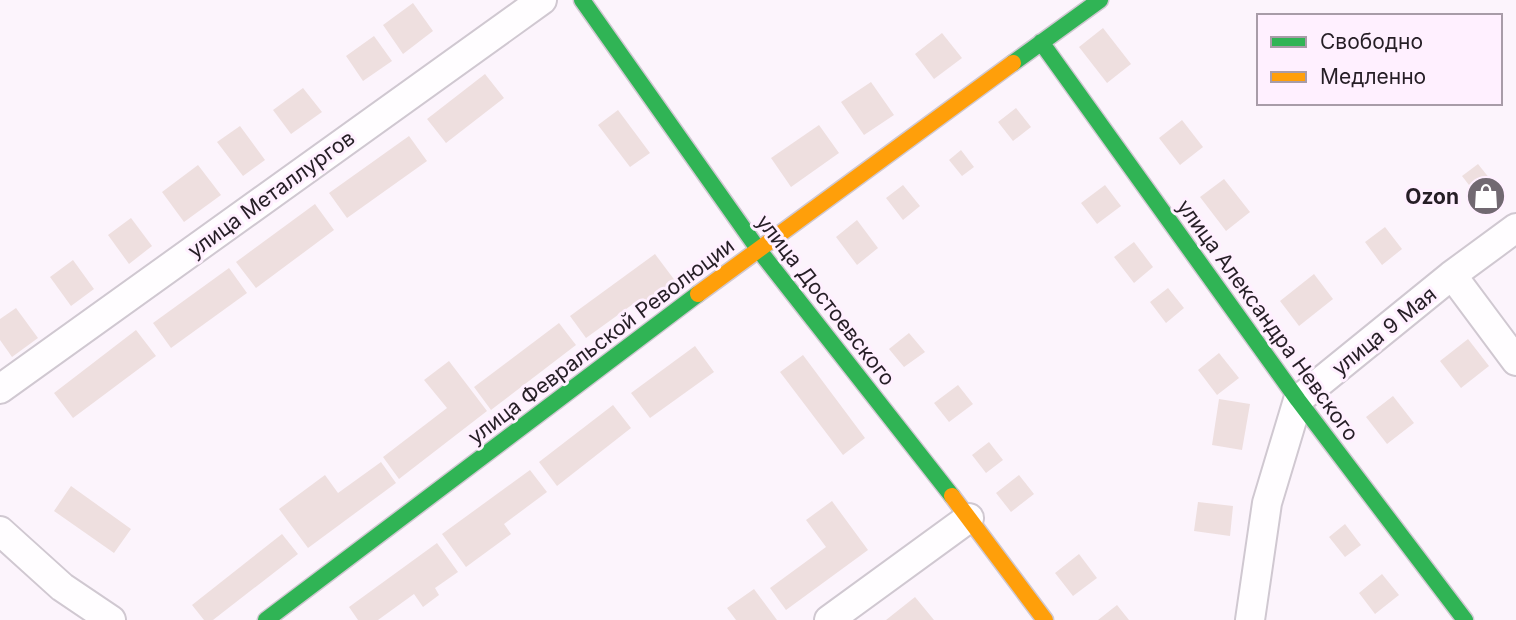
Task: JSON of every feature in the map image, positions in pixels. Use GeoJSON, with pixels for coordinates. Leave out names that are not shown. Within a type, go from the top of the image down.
{"type":"FeatureCollection","features":[{"type":"Feature","properties":{"kind":"street","name":"улица Металлургов"},"geometry":{"type":"LineString","coordinates":[[0,388],[542,0]]}},
{"type":"Feature","properties":{"kind":"street","name":"улица Достоевского"},"geometry":{"type":"LineString","coordinates":[[582,0],[758,249],[969,517],[1045,620]]}},
{"type":"Feature","properties":{"kind":"street","name":"улица Февральской Революции"},"geometry":{"type":"LineString","coordinates":[[266,620],[758,249],[1100,0]]}},
{"type":"Feature","properties":{"kind":"street","name":"улица Александра Невского"},"geometry":{"type":"LineString","coordinates":[[1041,42],[1298,400],[1465,620]]}},
{"type":"Feature","properties":{"kind":"street","name":"улица 9 Мая"},"geometry":{"type":"LineString","coordinates":[[1298,400],[1452,275],[1516,228]]}},
{"type":"Feature","properties":{"kind":"street"},"geometry":{"type":"LineString","coordinates":[[1452,275],[1516,361]]}},
{"type":"Feature","properties":{"kind":"street"},"geometry":{"type":"LineString","coordinates":[[1250,620],[1268,503],[1298,400]]}},
{"type":"Feature","properties":{"kind":"street"},"geometry":{"type":"LineString","coordinates":[[829,620],[969,517]]}},
{"type":"Feature","properties":{"kind":"street"},"geometry":{"type":"LineString","coordinates":[[0,531],[62,587],[111,620]]}},
{"type":"Feature","properties":{"kind":"building"},"geometry":{"type":"Polygon","coordinates":[[[413,3],[433,31],[403,54],[383,25],[413,3]]]}},
{"type":"Feature","properties":{"kind":"building"},"geometry":{"type":"Polygon","coordinates":[[[1103,28],[1131,64],[1107,83],[1079,47],[1103,28]]]}},
{"type":"Feature","properties":{"kind":"building"},"geometry":{"type":"Polygon","coordinates":[[[942,33],[962,58],[934,79],[915,54],[942,33]]]}},
{"type":"Feature","properties":{"kind":"building"},"geometry":{"type":"Polygon","coordinates":[[[374,36],[392,61],[363,81],[346,56],[374,36]]]}},
{"type":"Feature","properties":{"kind":"building"},"geometry":{"type":"Polygon","coordinates":[[[485,74],[504,98],[446,143],[427,119],[485,74]]]}},
{"type":"Feature","properties":{"kind":"building"},"geometry":{"type":"Polygon","coordinates":[[[871,82],[894,115],[864,135],[841,102],[871,82]]]}},
{"type":"Feature","properties":{"kind":"building"},"geometry":{"type":"Polygon","coordinates":[[[303,88],[322,112],[291,134],[273,110],[303,88]]]}},
{"type":"Feature","properties":{"kind":"building"},"geometry":{"type":"Polygon","coordinates":[[[1016,108],[1031,127],[1013,141],[998,122],[1016,108]]]}},
{"type":"Feature","properties":{"kind":"building"},"geometry":{"type":"Polygon","coordinates":[[[618,110],[650,153],[630,167],[598,125],[618,110]]]}},
{"type":"Feature","properties":{"kind":"building"},"geometry":{"type":"Polygon","coordinates":[[[1182,120],[1203,147],[1180,165],[1159,138],[1182,120]]]}},
{"type":"Feature","properties":{"kind":"building"},"geometry":{"type":"Polygon","coordinates":[[[819,125],[839,153],[791,187],[771,158],[819,125]]]}},
{"type":"Feature","properties":{"kind":"building"},"geometry":{"type":"Polygon","coordinates":[[[240,126],[265,160],[243,176],[217,142],[240,126]]]}},
{"type":"Feature","properties":{"kind":"building"},"geometry":{"type":"Polygon","coordinates":[[[409,136],[427,161],[347,218],[329,193],[409,136]]]}},
{"type":"Feature","properties":{"kind":"building"},"geometry":{"type":"Polygon","coordinates":[[[961,150],[974,167],[962,176],[949,160],[961,150]]]}},
{"type":"Feature","properties":{"kind":"building"},"geometry":{"type":"Polygon","coordinates":[[[1478,164],[1502,194],[1486,207],[1462,176],[1478,164]]]}},
{"type":"Feature","properties":{"kind":"building"},"geometry":{"type":"Polygon","coordinates":[[[198,165],[221,195],[184,222],[162,192],[198,165]]]}},
{"type":"Feature","properties":{"kind":"building"},"geometry":{"type":"Polygon","coordinates":[[[1224,179],[1250,212],[1226,231],[1200,197],[1224,179]]]}},
{"type":"Feature","properties":{"kind":"building"},"geometry":{"type":"Polygon","coordinates":[[[903,185],[920,206],[903,220],[886,198],[903,185]]]}},
{"type":"Feature","properties":{"kind":"building"},"geometry":{"type":"Polygon","coordinates":[[[1105,185],[1121,206],[1097,224],[1081,203],[1105,185]]]}},
{"type":"Feature","properties":{"kind":"building"},"geometry":{"type":"Polygon","coordinates":[[[315,204],[334,230],[256,288],[236,262],[315,204]]]}},
{"type":"Feature","properties":{"kind":"building"},"geometry":{"type":"Polygon","coordinates":[[[131,218],[152,246],[129,264],[108,235],[131,218]]]}},
{"type":"Feature","properties":{"kind":"building"},"geometry":{"type":"Polygon","coordinates":[[[857,220],[878,248],[857,265],[836,237],[857,220]]]}},
{"type":"Feature","properties":{"kind":"building"},"geometry":{"type":"Polygon","coordinates":[[[1385,227],[1402,249],[1382,265],[1365,242],[1385,227]]]}},
{"type":"Feature","properties":{"kind":"building"},"geometry":{"type":"Polygon","coordinates":[[[1134,242],[1153,267],[1134,283],[1114,257],[1134,242]]]}},
{"type":"Feature","properties":{"kind":"building"},"geometry":{"type":"Polygon","coordinates":[[[655,254],[676,282],[644,305],[640,299],[586,338],[570,316],[655,254]]]}},
{"type":"Feature","properties":{"kind":"building"},"geometry":{"type":"Polygon","coordinates":[[[73,260],[94,289],[71,306],[50,277],[73,260]]]}},
{"type":"Feature","properties":{"kind":"building"},"geometry":{"type":"Polygon","coordinates":[[[229,268],[247,293],[171,348],[153,323],[229,268]]]}},
{"type":"Feature","properties":{"kind":"building"},"geometry":{"type":"Polygon","coordinates":[[[1314,274],[1333,299],[1299,326],[1280,301],[1314,274]]]}},
{"type":"Feature","properties":{"kind":"building"},"geometry":{"type":"Polygon","coordinates":[[[1168,288],[1184,308],[1166,323],[1150,302],[1168,288]]]}},
{"type":"Feature","properties":{"kind":"building"},"geometry":{"type":"Polygon","coordinates":[[[16,308],[38,338],[12,357],[0,340],[0,319],[16,308]]]}},
{"type":"Feature","properties":{"kind":"building"},"geometry":{"type":"Polygon","coordinates":[[[559,323],[576,345],[491,410],[474,387],[559,323]]]}},
{"type":"Feature","properties":{"kind":"building"},"geometry":{"type":"Polygon","coordinates":[[[136,330],[156,356],[73,418],[54,393],[136,330]]]}},
{"type":"Feature","properties":{"kind":"building"},"geometry":{"type":"Polygon","coordinates":[[[909,333],[925,352],[904,367],[889,349],[909,333]]]}},
{"type":"Feature","properties":{"kind":"building"},"geometry":{"type":"Polygon","coordinates":[[[1468,339],[1489,366],[1461,388],[1440,361],[1468,339]]]}},
{"type":"Feature","properties":{"kind":"building"},"geometry":{"type":"Polygon","coordinates":[[[695,346],[714,372],[650,418],[631,393],[695,346]]]}},
{"type":"Feature","properties":{"kind":"building"},"geometry":{"type":"Polygon","coordinates":[[[1219,353],[1239,378],[1217,395],[1198,370],[1219,353]]]}},
{"type":"Feature","properties":{"kind":"building"},"geometry":{"type":"Polygon","coordinates":[[[803,355],[865,438],[843,455],[780,372],[803,355]]]}},
{"type":"Feature","properties":{"kind":"building"},"geometry":{"type":"Polygon","coordinates":[[[449,361],[487,411],[399,479],[383,457],[447,408],[424,380],[449,361]]]}},
{"type":"Feature","properties":{"kind":"building"},"geometry":{"type":"Polygon","coordinates":[[[958,385],[973,404],[949,422],[934,403],[958,385]]]}},
{"type":"Feature","properties":{"kind":"building"},"geometry":{"type":"Polygon","coordinates":[[[1393,396],[1414,423],[1387,444],[1366,417],[1393,396]]]}},
{"type":"Feature","properties":{"kind":"building"},"geometry":{"type":"Polygon","coordinates":[[[1219,399],[1250,404],[1242,450],[1212,445],[1219,399]]]}},
{"type":"Feature","properties":{"kind":"building"},"geometry":{"type":"Polygon","coordinates":[[[613,405],[631,428],[557,486],[539,462],[613,405]]]}},
{"type":"Feature","properties":{"kind":"building"},"geometry":{"type":"Polygon","coordinates":[[[989,442],[1003,460],[986,473],[972,455],[989,442]]]}},
{"type":"Feature","properties":{"kind":"building"},"geometry":{"type":"Polygon","coordinates":[[[381,462],[396,483],[308,548],[279,509],[325,475],[338,493],[381,462]]]}},
{"type":"Feature","properties":{"kind":"building"},"geometry":{"type":"Polygon","coordinates":[[[530,470],[547,492],[504,524],[511,534],[466,567],[442,534],[530,470]]]}},
{"type":"Feature","properties":{"kind":"building"},"geometry":{"type":"Polygon","coordinates":[[[1019,475],[1034,494],[1011,512],[996,493],[1019,475]]]}},
{"type":"Feature","properties":{"kind":"building"},"geometry":{"type":"Polygon","coordinates":[[[71,486],[131,529],[114,553],[54,511],[71,486]]]}},
{"type":"Feature","properties":{"kind":"building"},"geometry":{"type":"Polygon","coordinates":[[[832,501],[868,550],[786,610],[770,588],[826,547],[806,520],[832,501]]]}},
{"type":"Feature","properties":{"kind":"building"},"geometry":{"type":"Polygon","coordinates":[[[1198,502],[1233,506],[1230,536],[1194,531],[1198,502]]]}},
{"type":"Feature","properties":{"kind":"building"},"geometry":{"type":"Polygon","coordinates":[[[1345,524],[1361,545],[1345,557],[1329,537],[1345,524]]]}},
{"type":"Feature","properties":{"kind":"building"},"geometry":{"type":"Polygon","coordinates":[[[282,534],[298,554],[213,620],[204,620],[192,605],[282,534]]]}},
{"type":"Feature","properties":{"kind":"building"},"geometry":{"type":"Polygon","coordinates":[[[437,543],[458,572],[435,588],[439,595],[423,607],[414,594],[378,620],[358,620],[349,607],[437,543]]]}},
{"type":"Feature","properties":{"kind":"building"},"geometry":{"type":"Polygon","coordinates":[[[1079,554],[1097,578],[1073,596],[1055,573],[1079,554]]]}},
{"type":"Feature","properties":{"kind":"building"},"geometry":{"type":"Polygon","coordinates":[[[1382,574],[1399,595],[1375,614],[1359,593],[1382,574]]]}},
{"type":"Feature","properties":{"kind":"building"},"geometry":{"type":"Polygon","coordinates":[[[754,589],[777,620],[736,620],[727,608],[754,589]]]}},
{"type":"Feature","properties":{"kind":"building"},"geometry":{"type":"Polygon","coordinates":[[[915,597],[934,620],[886,620],[915,597]]]}},
{"type":"Feature","properties":{"kind":"building"},"geometry":{"type":"Polygon","coordinates":[[[1117,605],[1129,620],[1098,620],[1117,605]]]}},
{"type":"Feature","properties":{"kind":"traffic: fast"},"geometry":{"type":"LineString","coordinates":[[582,0],[758,249],[952,496]]}},
{"type":"Feature","properties":{"kind":"traffic: fast"},"geometry":{"type":"LineString","coordinates":[[1013,63],[1100,0]]}},
{"type":"Feature","properties":{"kind":"traffic: fast"},"geometry":{"type":"LineString","coordinates":[[1041,42],[1298,400],[1465,620]]}},
{"type":"Feature","properties":{"kind":"traffic: fast"},"geometry":{"type":"LineString","coordinates":[[266,620],[698,294]]}},
{"type":"Feature","properties":{"kind":"traffic: slow"},"geometry":{"type":"LineString","coordinates":[[698,294],[1013,63]]}},
{"type":"Feature","properties":{"kind":"traffic: slow"},"geometry":{"type":"LineString","coordinates":[[952,496],[1045,620]]}},
{"type":"Feature","properties":{"kind":"place","name":"Ozon"},"geometry":{"type":"Point","coordinates":[1486,196]}}]}
